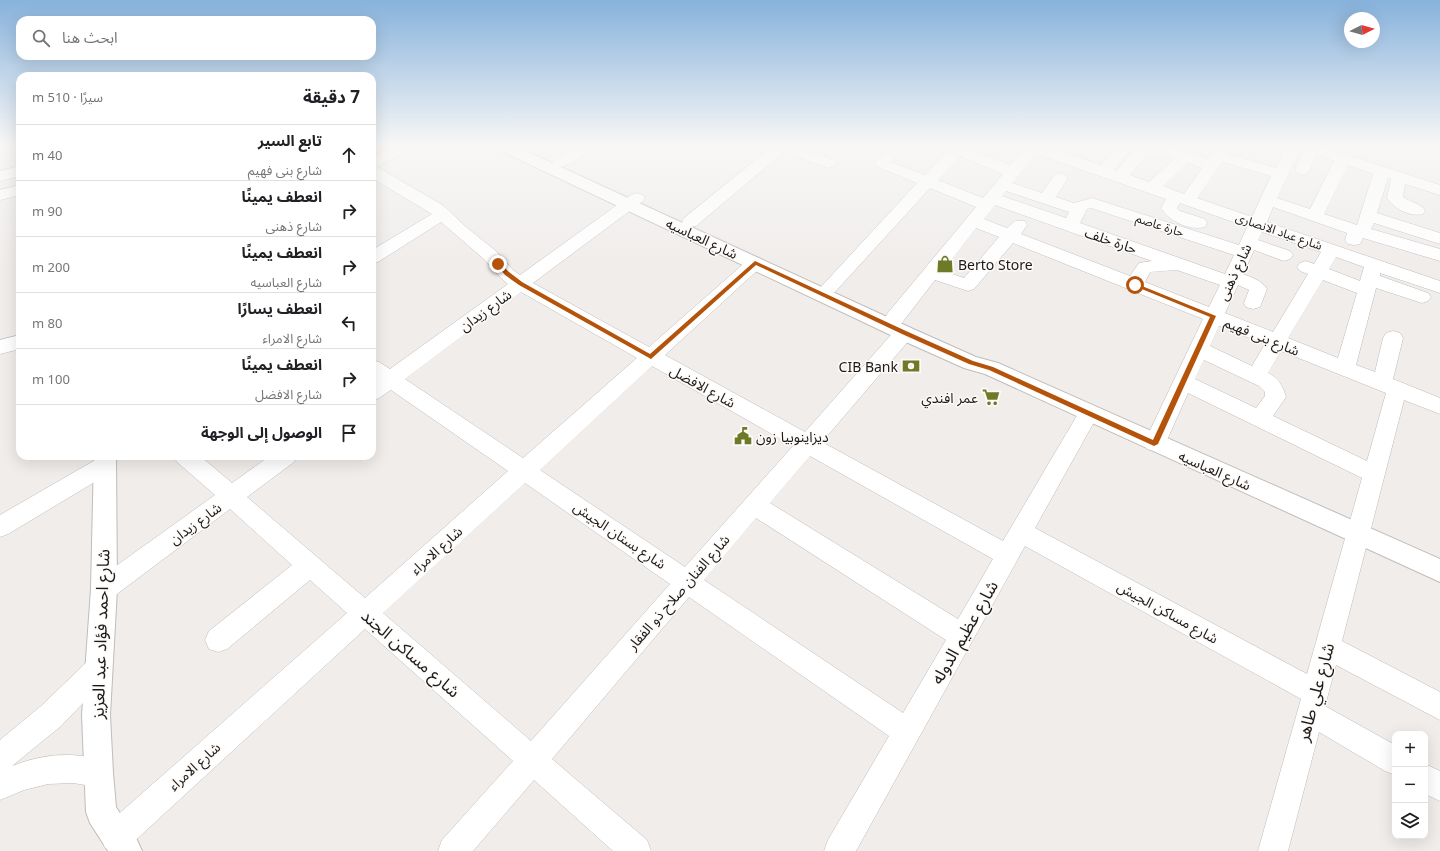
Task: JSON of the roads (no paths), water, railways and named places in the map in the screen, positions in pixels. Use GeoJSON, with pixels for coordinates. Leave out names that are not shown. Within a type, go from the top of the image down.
{"type":"FeatureCollection","features":[{"type":"Feature","properties":{"kind":"main road","name":"شارع العباسيه"},"geometry":{"type":"LineString","coordinates":[[595,185],[690,222],[828,288],[971,363],[991,368],[1154,444],[1440,571]]}},
{"type":"Feature","properties":{"kind":"main road","name":"شارع العباسيه"},"geometry":{"type":"LineString","coordinates":[[602,185],[755,263],[899,326]]}},
{"type":"Feature","properties":{"kind":"main road","name":"شارع احمد فؤاد عبد العزيز"},"geometry":{"type":"LineString","coordinates":[[105,461],[104,589],[96,715],[98,773],[114,833]]}},
{"type":"Feature","properties":{"kind":"street","name":"شارع الافضل"},"geometry":{"type":"LineString","coordinates":[[396,185],[427,202],[443,214],[460,231],[490,255],[507,274],[520,284],[1008,556]]}},
{"type":"Feature","properties":{"kind":"street"},"geometry":{"type":"LineString","coordinates":[[690,222],[735,185]]}},
{"type":"Feature","properties":{"kind":"street"},"geometry":{"type":"LineString","coordinates":[[828,288],[925,185]]}},
{"type":"Feature","properties":{"kind":"street"},"geometry":{"type":"LineString","coordinates":[[941,185],[993,196],[1046,200],[1078,210],[1070,226]]}},
{"type":"Feature","properties":{"kind":"street","name":"شارع الفنان صلاح ذو الفقار"},"geometry":{"type":"LineString","coordinates":[[453,851],[807,444],[899,326],[931,273],[1002,185]]}},
{"type":"Feature","properties":{"kind":"street"},"geometry":{"type":"LineString","coordinates":[[1046,200],[1056,185]]}},
{"type":"Feature","properties":{"kind":"street"},"geometry":{"type":"LineString","coordinates":[[1116,185],[1121,191]]}},
{"type":"Feature","properties":{"kind":"street"},"geometry":{"type":"LineString","coordinates":[[1121,191],[1124,185]]}},
{"type":"Feature","properties":{"kind":"street"},"geometry":{"type":"LineString","coordinates":[[1152,188],[1155,185]]}},
{"type":"Feature","properties":{"kind":"street"},"geometry":{"type":"LineString","coordinates":[[1193,185],[1182,198],[1169,208],[1173,214],[1249,239],[1284,255]]}},
{"type":"Feature","properties":{"kind":"street","name":"شارع ذهنى"},"geometry":{"type":"LineString","coordinates":[[1154,444],[1275,185]]}},
{"type":"Feature","properties":{"kind":"street"},"geometry":{"type":"LineString","coordinates":[[1314,216],[1330,185]]}},
{"type":"Feature","properties":{"kind":"street"},"geometry":{"type":"LineString","coordinates":[[1350,256],[1358,231],[1364,228],[1378,185]]}},
{"type":"Feature","properties":{"kind":"street"},"geometry":{"type":"LineString","coordinates":[[1397,185],[1395,198],[1405,206],[1417,210]]}},
{"type":"Feature","properties":{"kind":"street"},"geometry":{"type":"LineString","coordinates":[[1425,185],[1440,190]]}},
{"type":"Feature","properties":{"kind":"street"},"geometry":{"type":"LineString","coordinates":[[1121,191],[1152,188],[1182,198]]}},
{"type":"Feature","properties":{"kind":"street"},"geometry":{"type":"LineString","coordinates":[[0,195],[16,191]]}},
{"type":"Feature","properties":{"kind":"street","name":"حارة عاصم"},"geometry":{"type":"LineString","coordinates":[[1078,210],[1080,206],[1092,203],[1121,191],[1166,227],[1249,239]]}},
{"type":"Feature","properties":{"kind":"street","name":"حارة خلف"},"geometry":{"type":"LineString","coordinates":[[993,196],[1070,226],[1092,250],[1156,256],[1256,286],[1258,289],[1253,303]]}},
{"type":"Feature","properties":{"kind":"street"},"geometry":{"type":"LineString","coordinates":[[1268,200],[1358,231],[1437,262]]}},
{"type":"Feature","properties":{"kind":"street","name":"شارع زيدان"},"geometry":{"type":"LineString","coordinates":[[376,384],[381,373],[520,284],[633,201]]}},
{"type":"Feature","properties":{"kind":"street"},"geometry":{"type":"LineString","coordinates":[[931,273],[968,285],[1030,211]]}},
{"type":"Feature","properties":{"kind":"street"},"geometry":{"type":"LineString","coordinates":[[376,256],[443,214]]}},
{"type":"Feature","properties":{"kind":"street"},"geometry":{"type":"LineString","coordinates":[[1368,215],[1440,239]]}},
{"type":"Feature","properties":{"kind":"street","name":"شارع بنى فهيم"},"geometry":{"type":"LineString","coordinates":[[973,221],[1010,235],[1092,250],[1135,285],[1440,406]]}},
{"type":"Feature","properties":{"kind":"street"},"geometry":{"type":"LineString","coordinates":[[1156,256],[1166,227]]}},
{"type":"Feature","properties":{"kind":"street","name":"شارع عباد الانصارى"},"geometry":{"type":"LineString","coordinates":[[1249,239],[1332,250],[1350,256],[1371,278],[1440,287]]}},
{"type":"Feature","properties":{"kind":"street"},"geometry":{"type":"LineString","coordinates":[[1256,375],[1278,342],[1312,270],[1332,250]]}},
{"type":"Feature","properties":{"kind":"street","name":"شارع الامراء"},"geometry":{"type":"LineString","coordinates":[[114,833],[365,613],[755,263]]}},
{"type":"Feature","properties":{"kind":"street"},"geometry":{"type":"LineString","coordinates":[[1135,285],[1141,271],[1145,267],[1182,265]]}},
{"type":"Feature","properties":{"kind":"street"},"geometry":{"type":"LineString","coordinates":[[1312,270],[1371,278],[1422,297]]}},
{"type":"Feature","properties":{"kind":"street"},"geometry":{"type":"LineString","coordinates":[[1345,369],[1371,278]]}},
{"type":"Feature","properties":{"kind":"street","name":"شارع علي طاهر"},"geometry":{"type":"LineString","coordinates":[[1273,851],[1374,474],[1390,386],[1393,338]]}},
{"type":"Feature","properties":{"kind":"street"},"geometry":{"type":"LineString","coordinates":[[0,347],[16,343]]}},
{"type":"Feature","properties":{"kind":"street"},"geometry":{"type":"LineString","coordinates":[[1198,350],[1256,375],[1266,381],[1274,389],[1276,396],[1259,419]]}},
{"type":"Feature","properties":{"kind":"street","name":"شارع بستان الجيش"},"geometry":{"type":"LineString","coordinates":[[381,373],[907,732]]}},
{"type":"Feature","properties":{"kind":"street"},"geometry":{"type":"LineString","coordinates":[[1183,382],[1374,474]]}},
{"type":"Feature","properties":{"kind":"street","name":"شارع عظيم الدوله"},"geometry":{"type":"LineString","coordinates":[[839,851],[1089,413]]}},
{"type":"Feature","properties":{"kind":"street","name":"شارع مساكن الجند"},"geometry":{"type":"LineString","coordinates":[[190,460],[636,851]]}},
{"type":"Feature","properties":{"kind":"street","name":"شارع زيدان"},"geometry":{"type":"LineString","coordinates":[[104,589],[280,460]]}},
{"type":"Feature","properties":{"kind":"street"},"geometry":{"type":"LineString","coordinates":[[0,527],[105,461]]}},
{"type":"Feature","properties":{"kind":"street"},"geometry":{"type":"LineString","coordinates":[[754,505],[962,636]]}},
{"type":"Feature","properties":{"kind":"street","name":"شارع مساكن الجيش"},"geometry":{"type":"LineString","coordinates":[[1021,532],[1313,702],[1392,759]]}},
{"type":"Feature","properties":{"kind":"street"},"geometry":{"type":"LineString","coordinates":[[218,640],[310,565]]}},
{"type":"Feature","properties":{"kind":"street"},"geometry":{"type":"LineString","coordinates":[[1328,647],[1440,707]]}},
{"type":"Feature","properties":{"kind":"street"},"geometry":{"type":"LineString","coordinates":[[0,758],[51,716],[99,668]]}},
{"type":"Feature","properties":{"kind":"street"},"geometry":{"type":"LineString","coordinates":[[0,786],[21,777],[42,771],[62,768],[82,769],[98,773]]}},
{"type":"Feature","properties":{"kind":"street"},"geometry":{"type":"LineString","coordinates":[[1428,780],[1440,786]]}},
{"type":"Feature","properties":{"kind":"place","name":"Berto Store"},"geometry":{"type":"Point","coordinates":[945,264]}},
{"type":"Feature","properties":{"kind":"place","name":"CIB Bank"},"geometry":{"type":"Point","coordinates":[911,366]}},
{"type":"Feature","properties":{"kind":"place","name":"عمر افندي"},"geometry":{"type":"Point","coordinates":[991,397]}},
{"type":"Feature","properties":{"kind":"place","name":"ديزاينوبيا زون"},"geometry":{"type":"Point","coordinates":[743,436]}}]}
